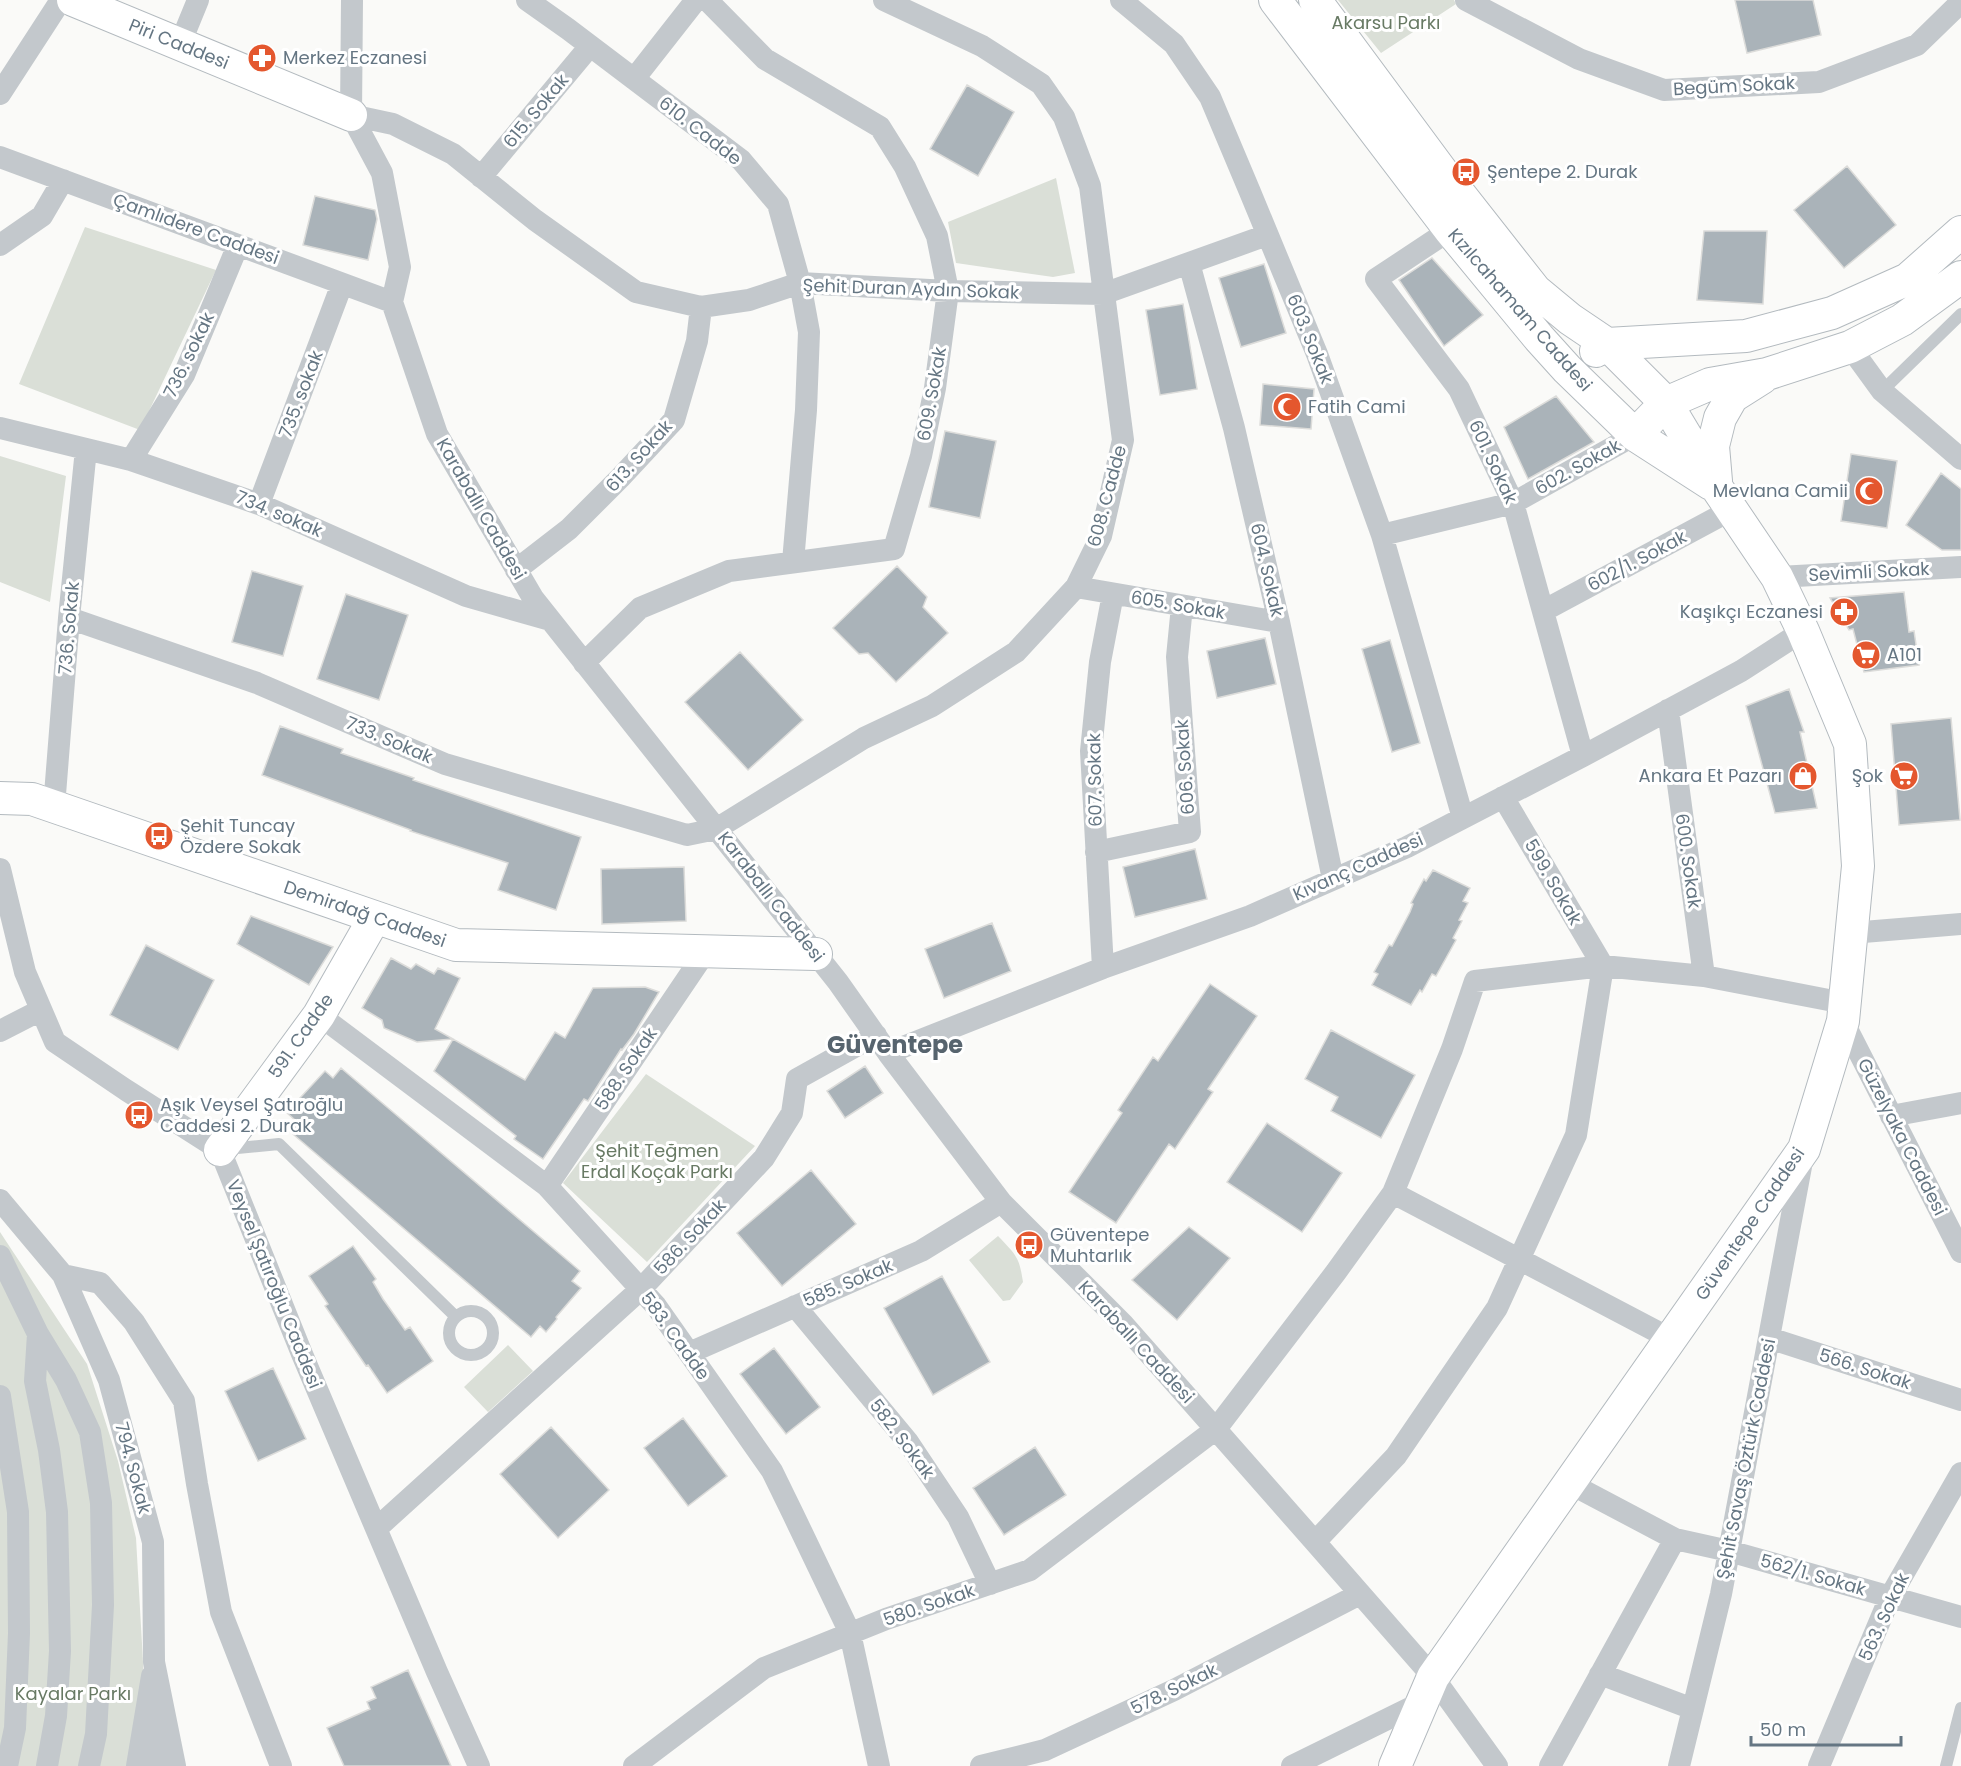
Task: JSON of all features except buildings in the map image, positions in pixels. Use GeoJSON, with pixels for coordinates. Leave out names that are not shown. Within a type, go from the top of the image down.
{"type":"FeatureCollection","features":[{"type":"Feature","properties":{"kind":"street"},"geometry":{"type":"LineString","coordinates":[[0,94],[61,0]]}},
{"type":"Feature","properties":{"kind":"street","name":"Piri Caddesi"},"geometry":{"type":"LineString","coordinates":[[73,0],[351,115]]}},
{"type":"Feature","properties":{"kind":"street"},"geometry":{"type":"LineString","coordinates":[[180,44],[198,0]]}},
{"type":"Feature","properties":{"kind":"street"},"geometry":{"type":"LineString","coordinates":[[352,0],[351,115],[382,173],[400,267],[392,302]]}},
{"type":"Feature","properties":{"kind":"street","name":"610. Cadde"},"geometry":{"type":"LineString","coordinates":[[527,0],[741,160],[778,204],[800,283],[809,332],[806,410],[793,562]]}},
{"type":"Feature","properties":{"kind":"street"},"geometry":{"type":"LineString","coordinates":[[634,79],[696,0]]}},
{"type":"Feature","properties":{"kind":"street","name":"609. Sokak"},"geometry":{"type":"LineString","coordinates":[[584,663],[640,608],[729,571],[894,549],[923,445],[935,388],[948,291],[937,236],[905,167],[880,127],[765,59],[707,0]]}},
{"type":"Feature","properties":{"kind":"street","name":"608. Cadde"},"geometry":{"type":"LineString","coordinates":[[716,829],[864,738],[932,706],[1016,652],[1076,587],[1101,536],[1123,440],[1090,186],[1064,117],[1041,84],[982,46],[884,0]]}},
{"type":"Feature","properties":{"kind":"street","name":"603. Sokak"},"geometry":{"type":"LineString","coordinates":[[1121,0],[1174,44],[1210,97],[1268,235],[1317,354],[1382,535],[1463,818]]}},
{"type":"Feature","properties":{"kind":"street","name":"Kızılcahamam Caddesi"},"geometry":{"type":"LineString","coordinates":[[1275,0],[1450,230],[1567,369],[1635,435],[1724,499]]}},
{"type":"Feature","properties":{"kind":"street","name":"Kızılcahamam Caddesi"},"geometry":{"type":"LineString","coordinates":[[1315,0],[1443,173],[1535,290],[1570,319],[1607,344],[1666,403]]}},
{"type":"Feature","properties":{"kind":"street","name":"Begüm Sokak"},"geometry":{"type":"LineString","coordinates":[[1466,0],[1579,59],[1664,90],[1819,82],[1917,45],[1961,2]]}},
{"type":"Feature","properties":{"kind":"street","name":"615. Sokak"},"geometry":{"type":"LineString","coordinates":[[481,177],[590,45]]}},
{"type":"Feature","properties":{"kind":"street","name":"Şehit Duran Aydın Sokak"},"geometry":{"type":"LineString","coordinates":[[351,115],[393,124],[453,154],[535,220],[636,292],[701,307],[749,300],[800,283],[948,291],[1103,294],[1268,235]]}},
{"type":"Feature","properties":{"kind":"street","name":"Çamlıdere Caddesi"},"geometry":{"type":"LineString","coordinates":[[0,157],[392,302]]}},
{"type":"Feature","properties":{"kind":"street"},"geometry":{"type":"LineString","coordinates":[[0,245],[42,216],[63,180]]}},
{"type":"Feature","properties":{"kind":"street","name":"601. Sokak"},"geometry":{"type":"LineString","coordinates":[[1450,230],[1376,279],[1459,389],[1513,503],[1582,756]]}},
{"type":"Feature","properties":{"kind":"street"},"geometry":{"type":"LineString","coordinates":[[1567,369],[1607,344],[1746,336],[1832,313],[1908,279],[1961,232]]}},
{"type":"Feature","properties":{"kind":"street","name":"736. sokak"},"geometry":{"type":"LineString","coordinates":[[132,460],[184,375],[238,245]]}},
{"type":"Feature","properties":{"kind":"street","name":"604. Sokak"},"geometry":{"type":"LineString","coordinates":[[1189,263],[1234,428],[1279,622],[1333,879]]}},
{"type":"Feature","properties":{"kind":"street"},"geometry":{"type":"LineString","coordinates":[[1635,435],[1666,403],[1710,384],[1767,374],[1851,347],[1902,320],[1961,277]]}},
{"type":"Feature","properties":{"kind":"street","name":"735. sokak"},"geometry":{"type":"LineString","coordinates":[[259,504],[342,284]]}},
{"type":"Feature","properties":{"kind":"street","name":"Karaballı Caddesi"},"geometry":{"type":"LineString","coordinates":[[392,302],[437,434],[532,598],[816,954],[1001,1202],[1123,1324],[1315,1542],[1360,1594],[1428,1690],[1497,1766]]}},
{"type":"Feature","properties":{"kind":"street","name":"613. Sokak"},"geometry":{"type":"LineString","coordinates":[[516,570],[569,529],[674,420],[697,341],[701,307]]}},
{"type":"Feature","properties":{"kind":"street"},"geometry":{"type":"LineString","coordinates":[[1851,347],[1882,391],[1961,459]]}},
{"type":"Feature","properties":{"kind":"street"},"geometry":{"type":"LineString","coordinates":[[1724,499],[1713,446],[1720,418],[1732,397],[1767,374]]}},
{"type":"Feature","properties":{"kind":"street","name":"Güventepe Caddesi"},"geometry":{"type":"LineString","coordinates":[[1395,1766],[1428,1690],[1569,1483],[1804,1149],[1844,1012],[1858,866],[1850,744],[1803,631],[1777,577],[1724,499],[1666,403]]}},
{"type":"Feature","properties":{"kind":"street","name":"734. sokak"},"geometry":{"type":"LineString","coordinates":[[0,428],[132,460],[259,504],[466,596],[550,620]]}},
{"type":"Feature","properties":{"kind":"street","name":"602. Sokak"},"geometry":{"type":"LineString","coordinates":[[1382,535],[1513,503],[1635,435]]}},
{"type":"Feature","properties":{"kind":"street","name":"736. Sokak"},"geometry":{"type":"LineString","coordinates":[[54,807],[69,618],[86,449]]}},
{"type":"Feature","properties":{"kind":"street","name":"602/1. Sokak"},"geometry":{"type":"LineString","coordinates":[[1543,611],[1724,499]]}},
{"type":"Feature","properties":{"kind":"street","name":"Sevimli Sokak"},"geometry":{"type":"LineString","coordinates":[[1777,577],[1961,567]]}},
{"type":"Feature","properties":{"kind":"street","name":"605. Sokak"},"geometry":{"type":"LineString","coordinates":[[1076,587],[1279,622]]}},
{"type":"Feature","properties":{"kind":"street","name":"607. Sokak"},"geometry":{"type":"LineString","coordinates":[[1103,968],[1091,751],[1100,662],[1113,594]]}},
{"type":"Feature","properties":{"kind":"street","name":"606. Sokak"},"geometry":{"type":"LineString","coordinates":[[1096,852],[1190,832],[1177,657],[1182,606]]}},
{"type":"Feature","properties":{"kind":"street","name":"733. Sokak"},"geometry":{"type":"LineString","coordinates":[[69,618],[257,683],[445,764],[687,835],[716,829]]}},
{"type":"Feature","properties":{"kind":"street","name":"Kıvanç Caddesi"},"geometry":{"type":"LineString","coordinates":[[882,1044],[1250,915],[1407,847],[1741,671],[1803,631]]}},
{"type":"Feature","properties":{"kind":"street","name":"600. Sokak"},"geometry":{"type":"LineString","coordinates":[[1668,710],[1704,976]]}},
{"type":"Feature","properties":{"kind":"street","name":"599. Sokak"},"geometry":{"type":"LineString","coordinates":[[1503,797],[1603,966]]}},
{"type":"Feature","properties":{"kind":"street","name":"Demirdağ Caddesi"},"geometry":{"type":"LineString","coordinates":[[0,798],[32,799],[456,945],[816,954]]}},
{"type":"Feature","properties":{"kind":"street"},"geometry":{"type":"LineString","coordinates":[[0,868],[25,972],[56,1042],[220,1150]]}},
{"type":"Feature","properties":{"kind":"street","name":"591. Cadde"},"geometry":{"type":"LineString","coordinates":[[220,1150],[319,1015],[375,917]]}},
{"type":"Feature","properties":{"kind":"street"},"geometry":{"type":"LineString","coordinates":[[1851,933],[1961,924]]}},
{"type":"Feature","properties":{"kind":"street","name":"588. Sokak"},"geometry":{"type":"LineString","coordinates":[[547,1186],[706,951]]}},
{"type":"Feature","properties":{"kind":"street"},"geometry":{"type":"LineString","coordinates":[[1315,1542],[1396,1456],[1497,1308],[1576,1135],[1603,966],[1704,976],[1844,1012]]}},
{"type":"Feature","properties":{"kind":"street","name":"580. Sokak"},"geometry":{"type":"LineString","coordinates":[[634,1766],[764,1668],[886,1619],[1030,1570],[1216,1430],[1336,1272],[1393,1192],[1452,1049],[1475,981],[1603,966]]}},
{"type":"Feature","properties":{"kind":"street"},"geometry":{"type":"LineString","coordinates":[[0,1031],[41,1010]]}},
{"type":"Feature","properties":{"kind":"street","name":"Güzelyaka Caddesi"},"geometry":{"type":"LineString","coordinates":[[1844,1012],[1891,1116],[1961,1252]]}},
{"type":"Feature","properties":{"kind":"street","name":"583. Cadde"},"geometry":{"type":"LineString","coordinates":[[319,1015],[547,1186],[641,1289],[689,1353],[772,1471],[850,1633],[879,1766]]}},
{"type":"Feature","properties":{"kind":"street","name":"586. Sokak"},"geometry":{"type":"LineString","coordinates":[[641,1289],[764,1158],[792,1113],[797,1079],[882,1044]]}},
{"type":"Feature","properties":{"kind":"street"},"geometry":{"type":"LineString","coordinates":[[1891,1116],[1961,1102]]}},
{"type":"Feature","properties":{"kind":"street","name":"Şehit Savaş Öztürk Caddesi"},"geometry":{"type":"LineString","coordinates":[[1679,1766],[1729,1551],[1804,1149]]}},
{"type":"Feature","properties":{"kind":"street","name":"Veysel Şatıroğlu Caddesi"},"geometry":{"type":"LineString","coordinates":[[220,1150],[302,1354],[479,1766]]}},
{"type":"Feature","properties":{"kind":"street"},"geometry":{"type":"LineString","coordinates":[[1393,1192],[1671,1339]]}},
{"type":"Feature","properties":{"kind":"street","name":"794. Sokak"},"geometry":{"type":"LineString","coordinates":[[0,1200],[63,1275],[109,1380],[153,1542],[154,1662],[175,1766]]}},
{"type":"Feature","properties":{"kind":"street","name":"585. Sokak"},"geometry":{"type":"LineString","coordinates":[[689,1353],[921,1251],[1001,1202]]}},
{"type":"Feature","properties":{"kind":"street"},"geometry":{"type":"LineString","coordinates":[[0,1256],[38,1334],[66,1380],[90,1432],[101,1503],[103,1605],[96,1734],[89,1766]]}},
{"type":"Feature","properties":{"kind":"street"},"geometry":{"type":"LineString","coordinates":[[63,1275],[100,1283],[134,1322],[184,1401],[196,1484],[220,1612],[280,1766]]}},
{"type":"Feature","properties":{"kind":"street"},"geometry":{"type":"LineString","coordinates":[[377,1528],[641,1289]]}},
{"type":"Feature","properties":{"kind":"street","name":"582. Sokak"},"geometry":{"type":"LineString","coordinates":[[795,1306],[908,1442],[958,1517],[990,1584]]}},
{"type":"Feature","properties":{"kind":"street"},"geometry":{"type":"LineString","coordinates":[[38,1334],[35,1381],[49,1450],[57,1512],[60,1651],[56,1716],[47,1766]]}},
{"type":"Feature","properties":{"kind":"street","name":"566. Sokak"},"geometry":{"type":"LineString","coordinates":[[1769,1338],[1961,1400]]}},
{"type":"Feature","properties":{"kind":"street"},"geometry":{"type":"LineString","coordinates":[[0,1396],[18,1512],[19,1645],[15,1728],[7,1766]]}},
{"type":"Feature","properties":{"kind":"street","name":"563. Sokak"},"geometry":{"type":"LineString","coordinates":[[1820,1766],[1890,1597],[1961,1473]]}},
{"type":"Feature","properties":{"kind":"street","name":"562/1. Sokak"},"geometry":{"type":"LineString","coordinates":[[1569,1483],[1675,1539],[1729,1551],[1961,1617]]}},
{"type":"Feature","properties":{"kind":"street"},"geometry":{"type":"LineString","coordinates":[[1550,1766],[1675,1539]]}},
{"type":"Feature","properties":{"kind":"street","name":"578. Sokak"},"geometry":{"type":"LineString","coordinates":[[981,1766],[1045,1750],[1174,1690],[1360,1594]]}},
{"type":"Feature","properties":{"kind":"street"},"geometry":{"type":"LineString","coordinates":[[136,1766],[154,1662]]}},
{"type":"Feature","properties":{"kind":"street"},"geometry":{"type":"LineString","coordinates":[[154,1662],[157,1766]]}},
{"type":"Feature","properties":{"kind":"street"},"geometry":{"type":"LineString","coordinates":[[1600,1674],[1693,1709]]}},
{"type":"Feature","properties":{"kind":"street"},"geometry":{"type":"LineString","coordinates":[[1292,1766],[1428,1690]]}},
{"type":"Feature","properties":{"kind":"lane"},"geometry":{"type":"LineString","coordinates":[[1882,391],[1961,314]]}},
{"type":"Feature","properties":{"kind":"lane"},"geometry":{"type":"LineString","coordinates":[[220,1150],[279,1144],[456,1317]]}},
{"type":"Feature","properties":{"kind":"lane"},"geometry":{"type":"LineString","coordinates":[[1946,1766],[1961,1708]]}},
{"type":"Feature","properties":{"kind":"green space","name":"Akarsu Parkı"},"geometry":{"type":"Polygon","coordinates":[[[1338,0],[1454,0],[1456,4],[1381,53],[1338,0]]]}},
{"type":"Feature","properties":{"kind":"green space"},"geometry":{"type":"Polygon","coordinates":[[[1056,178],[1075,273],[1053,277],[956,263],[948,222],[1056,178]]]}},
{"type":"Feature","properties":{"kind":"green space"},"geometry":{"type":"Polygon","coordinates":[[[85,227],[216,270],[140,430],[19,384],[85,227]]]}},
{"type":"Feature","properties":{"kind":"green space"},"geometry":{"type":"Polygon","coordinates":[[[0,456],[66,476],[50,602],[0,582],[0,456]]]}},
{"type":"Feature","properties":{"kind":"green space","name":"Şehit Teğmen Erdal Koçak Parkı"},"geometry":{"type":"Polygon","coordinates":[[[646,1074],[755,1146],[647,1262],[563,1183],[646,1074]]]}},
{"type":"Feature","properties":{"kind":"green space","name":"Kayalar Parkı"},"geometry":{"type":"Polygon","coordinates":[[[0,1232],[87,1364],[118,1461],[136,1538],[145,1697],[160,1766],[0,1766],[0,1232]]]}},
{"type":"Feature","properties":{"kind":"green space"},"geometry":{"type":"Polygon","coordinates":[[[998,1236],[1016,1256],[1023,1282],[1010,1300],[1003,1301],[969,1260],[998,1236]]]}},
{"type":"Feature","properties":{"kind":"green space"},"geometry":{"type":"Polygon","coordinates":[[[508,1345],[533,1371],[488,1412],[464,1387],[508,1345]]]}},
{"type":"Feature","properties":{"kind":"place","name":"Merkez Eczanesi"},"geometry":{"type":"Point","coordinates":[262,58]}},
{"type":"Feature","properties":{"kind":"place","name":"Şentepe 2. Durak"},"geometry":{"type":"Point","coordinates":[1466,172]}},
{"type":"Feature","properties":{"kind":"place","name":"Fatih Cami"},"geometry":{"type":"Point","coordinates":[1287,407]}},
{"type":"Feature","properties":{"kind":"place","name":"Mevlana Camii"},"geometry":{"type":"Point","coordinates":[1869,491]}},
{"type":"Feature","properties":{"kind":"place","name":"Kaşıkçı Eczanesi"},"geometry":{"type":"Point","coordinates":[1844,612]}},
{"type":"Feature","properties":{"kind":"place","name":"A101"},"geometry":{"type":"Point","coordinates":[1866,655]}},
{"type":"Feature","properties":{"kind":"place","name":"Ankara Et Pazarı"},"geometry":{"type":"Point","coordinates":[1803,776]}},
{"type":"Feature","properties":{"kind":"place","name":"Şok"},"geometry":{"type":"Point","coordinates":[1904,776]}},
{"type":"Feature","properties":{"kind":"place","name":"Şehit Tuncay Özdere Sokak"},"geometry":{"type":"Point","coordinates":[159,836]}},
{"type":"Feature","properties":{"kind":"place","name":"Aşık Veysel Şatıroğlu Caddesi 2. Durak"},"geometry":{"type":"Point","coordinates":[139,1115]}},
{"type":"Feature","properties":{"kind":"place","name":"Güventepe Muhtarlık"},"geometry":{"type":"Point","coordinates":[1029,1245]}},
{"type":"Feature","properties":{"kind":"district","name":"Güventepe"},"geometry":{"type":"Point","coordinates":[895,1045]}}]}
